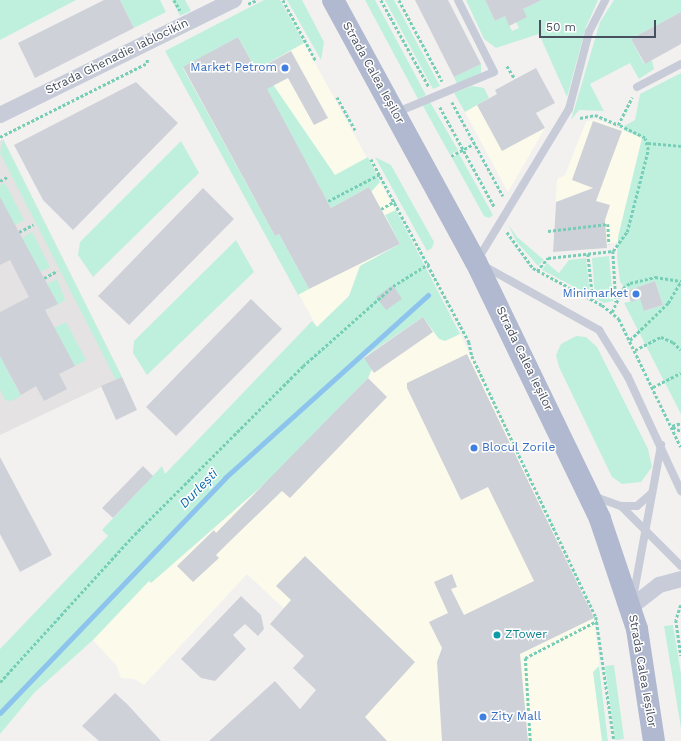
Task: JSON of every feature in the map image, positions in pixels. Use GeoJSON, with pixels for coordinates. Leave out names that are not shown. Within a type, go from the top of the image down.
{"type":"FeatureCollection","features":[{"type":"Feature","properties":{"kind":"main road","name":"Strada Calea Ieșilor"},"geometry":{"type":"LineString","coordinates":[[333,0],[476,262],[589,494],[631,607],[643,661],[654,741]]}},
{"type":"Feature","properties":{"kind":"street","name":"Strada Ghenadie Iablocikin"},"geometry":{"type":"LineString","coordinates":[[0,115],[234,0]]}},
{"type":"Feature","properties":{"kind":"street"},"geometry":{"type":"LineString","coordinates":[[631,607],[659,585],[681,579]]}},
{"type":"Feature","properties":{"kind":"lane"},"geometry":{"type":"LineString","coordinates":[[395,114],[446,91],[494,72],[458,0]]}},
{"type":"Feature","properties":{"kind":"lane"},"geometry":{"type":"LineString","coordinates":[[605,0],[589,32],[570,108],[476,262],[599,330],[613,348],[661,445],[681,491]]}},
{"type":"Feature","properties":{"kind":"lane"},"geometry":{"type":"LineString","coordinates":[[637,87],[681,64]]}},
{"type":"Feature","properties":{"kind":"lane"},"geometry":{"type":"LineString","coordinates":[[631,607],[645,530],[654,491],[661,445]]}},
{"type":"Feature","properties":{"kind":"lane"},"geometry":{"type":"LineString","coordinates":[[621,506],[643,504],[654,491]]}},
{"type":"Feature","properties":{"kind":"lane"},"geometry":{"type":"LineString","coordinates":[[589,494],[621,506],[681,566]]}},
{"type":"Feature","properties":{"kind":"path"},"geometry":{"type":"LineString","coordinates":[[282,0],[316,61]]}},
{"type":"Feature","properties":{"kind":"path"},"geometry":{"type":"LineString","coordinates":[[399,0],[446,91],[510,207]]}},
{"type":"Feature","properties":{"kind":"path"},"geometry":{"type":"LineString","coordinates":[[0,137],[147,63],[147,56]]}},
{"type":"Feature","properties":{"kind":"path"},"geometry":{"type":"LineString","coordinates":[[508,66],[515,79]]}},
{"type":"Feature","properties":{"kind":"path"},"geometry":{"type":"LineString","coordinates":[[618,125],[637,87]]}},
{"type":"Feature","properties":{"kind":"path"},"geometry":{"type":"LineString","coordinates":[[337,97],[355,130]]}},
{"type":"Feature","properties":{"kind":"path"},"geometry":{"type":"LineString","coordinates":[[580,118],[595,115],[646,138],[648,143],[627,232],[613,251],[616,302]]}},
{"type":"Feature","properties":{"kind":"path"},"geometry":{"type":"LineString","coordinates":[[451,156],[475,143]]}},
{"type":"Feature","properties":{"kind":"path"},"geometry":{"type":"LineString","coordinates":[[648,143],[681,146]]}},
{"type":"Feature","properties":{"kind":"path"},"geometry":{"type":"LineString","coordinates":[[371,159],[430,263],[597,621],[614,741]]}},
{"type":"Feature","properties":{"kind":"path"},"geometry":{"type":"LineString","coordinates":[[328,201],[380,174]]}},
{"type":"Feature","properties":{"kind":"path"},"geometry":{"type":"LineString","coordinates":[[0,180],[7,177]]}},
{"type":"Feature","properties":{"kind":"path"},"geometry":{"type":"LineString","coordinates":[[381,209],[395,202]]}},
{"type":"Feature","properties":{"kind":"path"},"geometry":{"type":"LineString","coordinates":[[548,231],[608,224],[609,244]]}},
{"type":"Feature","properties":{"kind":"path"},"geometry":{"type":"LineString","coordinates":[[19,232],[32,225]]}},
{"type":"Feature","properties":{"kind":"path"},"geometry":{"type":"LineString","coordinates":[[506,229],[537,271],[593,300],[612,312],[630,340],[681,447]]}},
{"type":"Feature","properties":{"kind":"path"},"geometry":{"type":"LineString","coordinates":[[537,271],[548,258],[613,251]]}},
{"type":"Feature","properties":{"kind":"path"},"geometry":{"type":"LineString","coordinates":[[588,254],[593,300]]}},
{"type":"Feature","properties":{"kind":"path"},"geometry":{"type":"LineString","coordinates":[[0,682],[131,538],[303,366],[393,286],[430,263]]}},
{"type":"Feature","properties":{"kind":"path"},"geometry":{"type":"LineString","coordinates":[[44,278],[57,271]]}},
{"type":"Feature","properties":{"kind":"path"},"geometry":{"type":"LineString","coordinates":[[612,312],[623,288],[636,281],[655,277],[681,281],[668,303],[630,340]]}},
{"type":"Feature","properties":{"kind":"path"},"geometry":{"type":"LineString","coordinates":[[635,350],[661,338],[673,342],[681,350]]}},
{"type":"Feature","properties":{"kind":"path"},"geometry":{"type":"LineString","coordinates":[[653,387],[681,374]]}},
{"type":"Feature","properties":{"kind":"path"},"geometry":{"type":"LineString","coordinates":[[672,426],[681,423]]}},
{"type":"Feature","properties":{"kind":"path"},"geometry":{"type":"LineString","coordinates":[[672,426],[681,431]]}},
{"type":"Feature","properties":{"kind":"path"},"geometry":{"type":"LineString","coordinates":[[681,605],[676,620],[681,656]]}},
{"type":"Feature","properties":{"kind":"path"},"geometry":{"type":"LineString","coordinates":[[530,741],[524,658],[597,621]]}},
{"type":"Feature","properties":{"kind":"shaded area"},"geometry":{"type":"Polygon","coordinates":[[[238,37],[265,65],[304,43],[411,238],[360,266],[349,296],[317,327],[165,51],[238,37]]]}},
{"type":"Feature","properties":{"kind":"shaded area"},"geometry":{"type":"Polygon","coordinates":[[[497,94],[514,125],[536,113],[545,128],[508,192],[465,112],[497,94]]]}},
{"type":"Feature","properties":{"kind":"shaded area"},"geometry":{"type":"Polygon","coordinates":[[[595,119],[642,138],[620,237],[618,242],[607,244],[607,248],[553,252],[557,179],[565,175],[586,122],[595,119]]]}},
{"type":"Feature","properties":{"kind":"shaded area"},"geometry":{"type":"Polygon","coordinates":[[[3,139],[122,377],[0,435],[0,141],[3,139]]]}},
{"type":"Feature","properties":{"kind":"shaded area"},"geometry":{"type":"Polygon","coordinates":[[[423,317],[445,341],[460,334],[594,618],[608,741],[329,741],[300,709],[341,662],[247,574],[144,685],[134,679],[121,678],[117,666],[93,640],[149,581],[151,583],[270,479],[368,378],[372,369],[364,358],[423,317]]]}},
{"type":"Feature","properties":{"kind":"green space"},"geometry":{"type":"Polygon","coordinates":[[[0,0],[76,0],[0,40],[0,0]]]}},
{"type":"Feature","properties":{"kind":"green space"},"geometry":{"type":"Polygon","coordinates":[[[120,0],[160,0],[166,12],[134,28],[120,0]]]}},
{"type":"Feature","properties":{"kind":"green space"},"geometry":{"type":"Polygon","coordinates":[[[172,0],[185,0],[191,11],[180,16],[172,0]]]}},
{"type":"Feature","properties":{"kind":"green space"},"geometry":{"type":"Polygon","coordinates":[[[264,0],[280,0],[304,43],[261,67],[335,175],[368,157],[380,182],[371,192],[369,187],[331,208],[238,37],[183,68],[275,236],[279,234],[309,289],[298,295],[165,51],[264,0]]]}},
{"type":"Feature","properties":{"kind":"green space"},"geometry":{"type":"Polygon","coordinates":[[[287,0],[302,0],[324,42],[321,60],[287,0]]]}},
{"type":"Feature","properties":{"kind":"green space"},"geometry":{"type":"Polygon","coordinates":[[[365,0],[375,0],[426,95],[418,99],[365,0]]]}},
{"type":"Feature","properties":{"kind":"green space"},"geometry":{"type":"Polygon","coordinates":[[[385,0],[394,0],[440,86],[433,89],[385,0]]]}},
{"type":"Feature","properties":{"kind":"green space"},"geometry":{"type":"Polygon","coordinates":[[[466,0],[485,0],[495,21],[505,16],[512,31],[519,28],[516,22],[523,9],[542,0],[598,0],[586,27],[567,97],[539,34],[496,48],[484,39],[466,0]]]}},
{"type":"Feature","properties":{"kind":"green space"},"geometry":{"type":"Polygon","coordinates":[[[614,0],[681,0],[681,12],[631,39],[644,64],[652,60],[654,69],[639,79],[630,63],[590,84],[604,111],[579,110],[571,120],[600,22],[614,0]]]}},
{"type":"Feature","properties":{"kind":"green space"},"geometry":{"type":"Polygon","coordinates":[[[481,64],[481,73],[457,84],[454,77],[481,64]]]}},
{"type":"Feature","properties":{"kind":"green space"},"geometry":{"type":"Polygon","coordinates":[[[681,73],[681,414],[624,303],[640,299],[645,311],[663,305],[655,281],[627,291],[620,282],[617,257],[618,237],[642,138],[624,130],[624,126],[635,120],[640,94],[681,73]]]}},
{"type":"Feature","properties":{"kind":"green space"},"geometry":{"type":"Polygon","coordinates":[[[472,86],[484,88],[489,98],[465,112],[454,93],[472,86]]]}},
{"type":"Feature","properties":{"kind":"green space"},"geometry":{"type":"Polygon","coordinates":[[[430,102],[458,150],[450,155],[423,106],[430,102]]]}},
{"type":"Feature","properties":{"kind":"green space"},"geometry":{"type":"Polygon","coordinates":[[[3,139],[122,377],[116,380],[0,153],[3,139]]]}},
{"type":"Feature","properties":{"kind":"green space"},"geometry":{"type":"Polygon","coordinates":[[[181,141],[199,173],[93,277],[78,255],[80,242],[181,141]]]}},
{"type":"Feature","properties":{"kind":"green space"},"geometry":{"type":"Polygon","coordinates":[[[459,154],[493,215],[489,218],[484,216],[452,158],[459,154]]]}},
{"type":"Feature","properties":{"kind":"green space"},"geometry":{"type":"Polygon","coordinates":[[[375,157],[391,165],[434,242],[432,248],[427,251],[375,157]]]}},
{"type":"Feature","properties":{"kind":"green space"},"geometry":{"type":"Polygon","coordinates":[[[5,183],[24,220],[15,225],[0,202],[0,185],[5,183]]]}},
{"type":"Feature","properties":{"kind":"green space"},"geometry":{"type":"Polygon","coordinates":[[[396,210],[460,334],[445,341],[439,339],[423,317],[364,357],[372,369],[368,378],[270,479],[151,583],[149,581],[93,640],[35,692],[0,734],[0,649],[108,536],[102,530],[162,466],[165,474],[312,321],[317,327],[349,296],[360,266],[400,244],[385,215],[396,210]]]}},
{"type":"Feature","properties":{"kind":"green space"},"geometry":{"type":"Polygon","coordinates":[[[508,224],[517,237],[544,260],[538,266],[516,241],[508,224]]]}},
{"type":"Feature","properties":{"kind":"green space"},"geometry":{"type":"Polygon","coordinates":[[[32,232],[50,267],[40,272],[22,238],[32,232]]]}},
{"type":"Feature","properties":{"kind":"green space"},"geometry":{"type":"Polygon","coordinates":[[[236,240],[254,272],[147,375],[133,353],[134,341],[236,240]]]}},
{"type":"Feature","properties":{"kind":"green space"},"geometry":{"type":"Polygon","coordinates":[[[609,256],[613,301],[604,303],[595,298],[592,258],[609,256]]]}},
{"type":"Feature","properties":{"kind":"green space"},"geometry":{"type":"Polygon","coordinates":[[[586,258],[590,295],[542,270],[547,263],[559,273],[569,260],[586,258]]]}},
{"type":"Feature","properties":{"kind":"green space"},"geometry":{"type":"Polygon","coordinates":[[[57,279],[65,300],[46,312],[57,304],[47,284],[57,279]]]}},
{"type":"Feature","properties":{"kind":"green space"},"geometry":{"type":"Polygon","coordinates":[[[66,322],[86,360],[75,366],[54,328],[66,322]]]}},
{"type":"Feature","properties":{"kind":"green space"},"geometry":{"type":"Polygon","coordinates":[[[576,336],[586,337],[597,347],[648,449],[652,467],[641,482],[622,484],[612,477],[559,367],[556,355],[561,344],[576,336]]]}},
{"type":"Feature","properties":{"kind":"green space"},"geometry":{"type":"Polygon","coordinates":[[[0,356],[21,396],[11,401],[5,400],[0,390],[0,356]]]}},
{"type":"Feature","properties":{"kind":"green space"},"geometry":{"type":"Polygon","coordinates":[[[673,625],[681,674],[681,728],[664,626],[673,625]]]}},
{"type":"Feature","properties":{"kind":"green space"},"geometry":{"type":"Polygon","coordinates":[[[614,665],[624,739],[615,740],[605,666],[614,665]]]}},
{"type":"Feature","properties":{"kind":"green space"},"geometry":{"type":"Polygon","coordinates":[[[599,666],[608,741],[602,741],[593,672],[599,666]]]}},
{"type":"Feature","properties":{"kind":"building"},"geometry":{"type":"Polygon","coordinates":[[[104,0],[120,0],[134,28],[35,78],[18,43],[104,0]]]}},
{"type":"Feature","properties":{"kind":"building"},"geometry":{"type":"Polygon","coordinates":[[[415,0],[448,0],[481,64],[454,77],[415,0]]]}},
{"type":"Feature","properties":{"kind":"building"},"geometry":{"type":"Polygon","coordinates":[[[485,0],[542,0],[523,9],[527,17],[509,26],[505,16],[495,21],[485,0]]]}},
{"type":"Feature","properties":{"kind":"building"},"geometry":{"type":"Polygon","coordinates":[[[681,12],[681,44],[645,64],[631,39],[681,12]]]}},
{"type":"Feature","properties":{"kind":"building"},"geometry":{"type":"Polygon","coordinates":[[[238,37],[256,70],[291,51],[328,118],[314,125],[288,78],[267,89],[331,208],[369,187],[400,244],[309,289],[279,234],[275,236],[183,67],[238,37]]]}},
{"type":"Feature","properties":{"kind":"building"},"geometry":{"type":"Polygon","coordinates":[[[536,68],[555,103],[536,113],[545,128],[502,151],[477,105],[497,94],[495,90],[536,68]]]}},
{"type":"Feature","properties":{"kind":"building"},"geometry":{"type":"Polygon","coordinates":[[[136,82],[178,123],[73,230],[43,200],[14,145],[136,82]]]}},
{"type":"Feature","properties":{"kind":"building"},"geometry":{"type":"Polygon","coordinates":[[[593,121],[622,131],[596,201],[610,205],[605,220],[607,248],[553,252],[556,202],[593,188],[572,180],[593,121]]]}},
{"type":"Feature","properties":{"kind":"building"},"geometry":{"type":"Polygon","coordinates":[[[203,188],[234,219],[129,325],[98,296],[203,188]]]}},
{"type":"Feature","properties":{"kind":"building"},"geometry":{"type":"Polygon","coordinates":[[[0,197],[58,304],[45,310],[75,366],[59,374],[67,389],[44,401],[36,386],[21,395],[0,356],[0,312],[29,297],[10,260],[0,265],[0,197]]]}},
{"type":"Feature","properties":{"kind":"building"},"geometry":{"type":"Polygon","coordinates":[[[655,281],[663,305],[644,311],[640,299],[631,302],[627,291],[655,281]]]}},
{"type":"Feature","properties":{"kind":"building"},"geometry":{"type":"Polygon","coordinates":[[[393,285],[402,299],[386,310],[376,297],[393,285]]]}},
{"type":"Feature","properties":{"kind":"building"},"geometry":{"type":"Polygon","coordinates":[[[251,299],[282,329],[176,436],[146,407],[251,299]]]}},
{"type":"Feature","properties":{"kind":"building"},"geometry":{"type":"Polygon","coordinates":[[[423,317],[433,332],[374,373],[364,358],[423,317]]]}},
{"type":"Feature","properties":{"kind":"building"},"geometry":{"type":"Polygon","coordinates":[[[467,354],[594,618],[520,654],[528,741],[442,741],[437,662],[442,648],[429,622],[448,613],[434,582],[452,574],[457,587],[451,589],[464,615],[534,581],[488,487],[461,500],[407,388],[407,383],[467,354]]]}},
{"type":"Feature","properties":{"kind":"building"},"geometry":{"type":"Polygon","coordinates":[[[122,377],[137,410],[116,420],[101,386],[122,377]]]}},
{"type":"Feature","properties":{"kind":"building"},"geometry":{"type":"Polygon","coordinates":[[[368,378],[387,397],[290,498],[282,491],[216,555],[219,558],[193,582],[177,566],[214,530],[216,533],[368,378]]]}},
{"type":"Feature","properties":{"kind":"building"},"geometry":{"type":"Polygon","coordinates":[[[0,457],[52,555],[20,572],[0,534],[0,457]]]}},
{"type":"Feature","properties":{"kind":"building"},"geometry":{"type":"Polygon","coordinates":[[[143,466],[153,476],[113,518],[102,508],[143,466]]]}},
{"type":"Feature","properties":{"kind":"building"},"geometry":{"type":"Polygon","coordinates":[[[305,556],[415,662],[365,717],[387,741],[209,741],[275,681],[300,709],[316,690],[293,668],[304,656],[270,624],[291,600],[276,586],[305,556]]]}},
{"type":"Feature","properties":{"kind":"building"},"geometry":{"type":"Polygon","coordinates":[[[241,596],[261,615],[264,629],[258,636],[245,624],[233,635],[246,649],[215,681],[201,678],[181,659],[241,596]]]}},
{"type":"Feature","properties":{"kind":"building"},"geometry":{"type":"Polygon","coordinates":[[[115,693],[161,741],[99,741],[82,726],[115,693]]]}},
{"type":"Feature","properties":{"kind":"waterway","name":"Durlești"},"geometry":{"type":"LineString","coordinates":[[0,713],[225,478],[428,295]]}},
{"type":"Feature","properties":{"kind":"place","name":"Market Petrom"},"geometry":{"type":"Point","coordinates":[285,68]}},
{"type":"Feature","properties":{"kind":"place","name":"Minimarket"},"geometry":{"type":"Point","coordinates":[636,294]}},
{"type":"Feature","properties":{"kind":"place","name":"Blocul Zorile"},"geometry":{"type":"Point","coordinates":[474,448]}},
{"type":"Feature","properties":{"kind":"place","name":"ZTower"},"geometry":{"type":"Point","coordinates":[497,635]}},
{"type":"Feature","properties":{"kind":"place","name":"Zity Mall"},"geometry":{"type":"Point","coordinates":[483,717]}}]}
